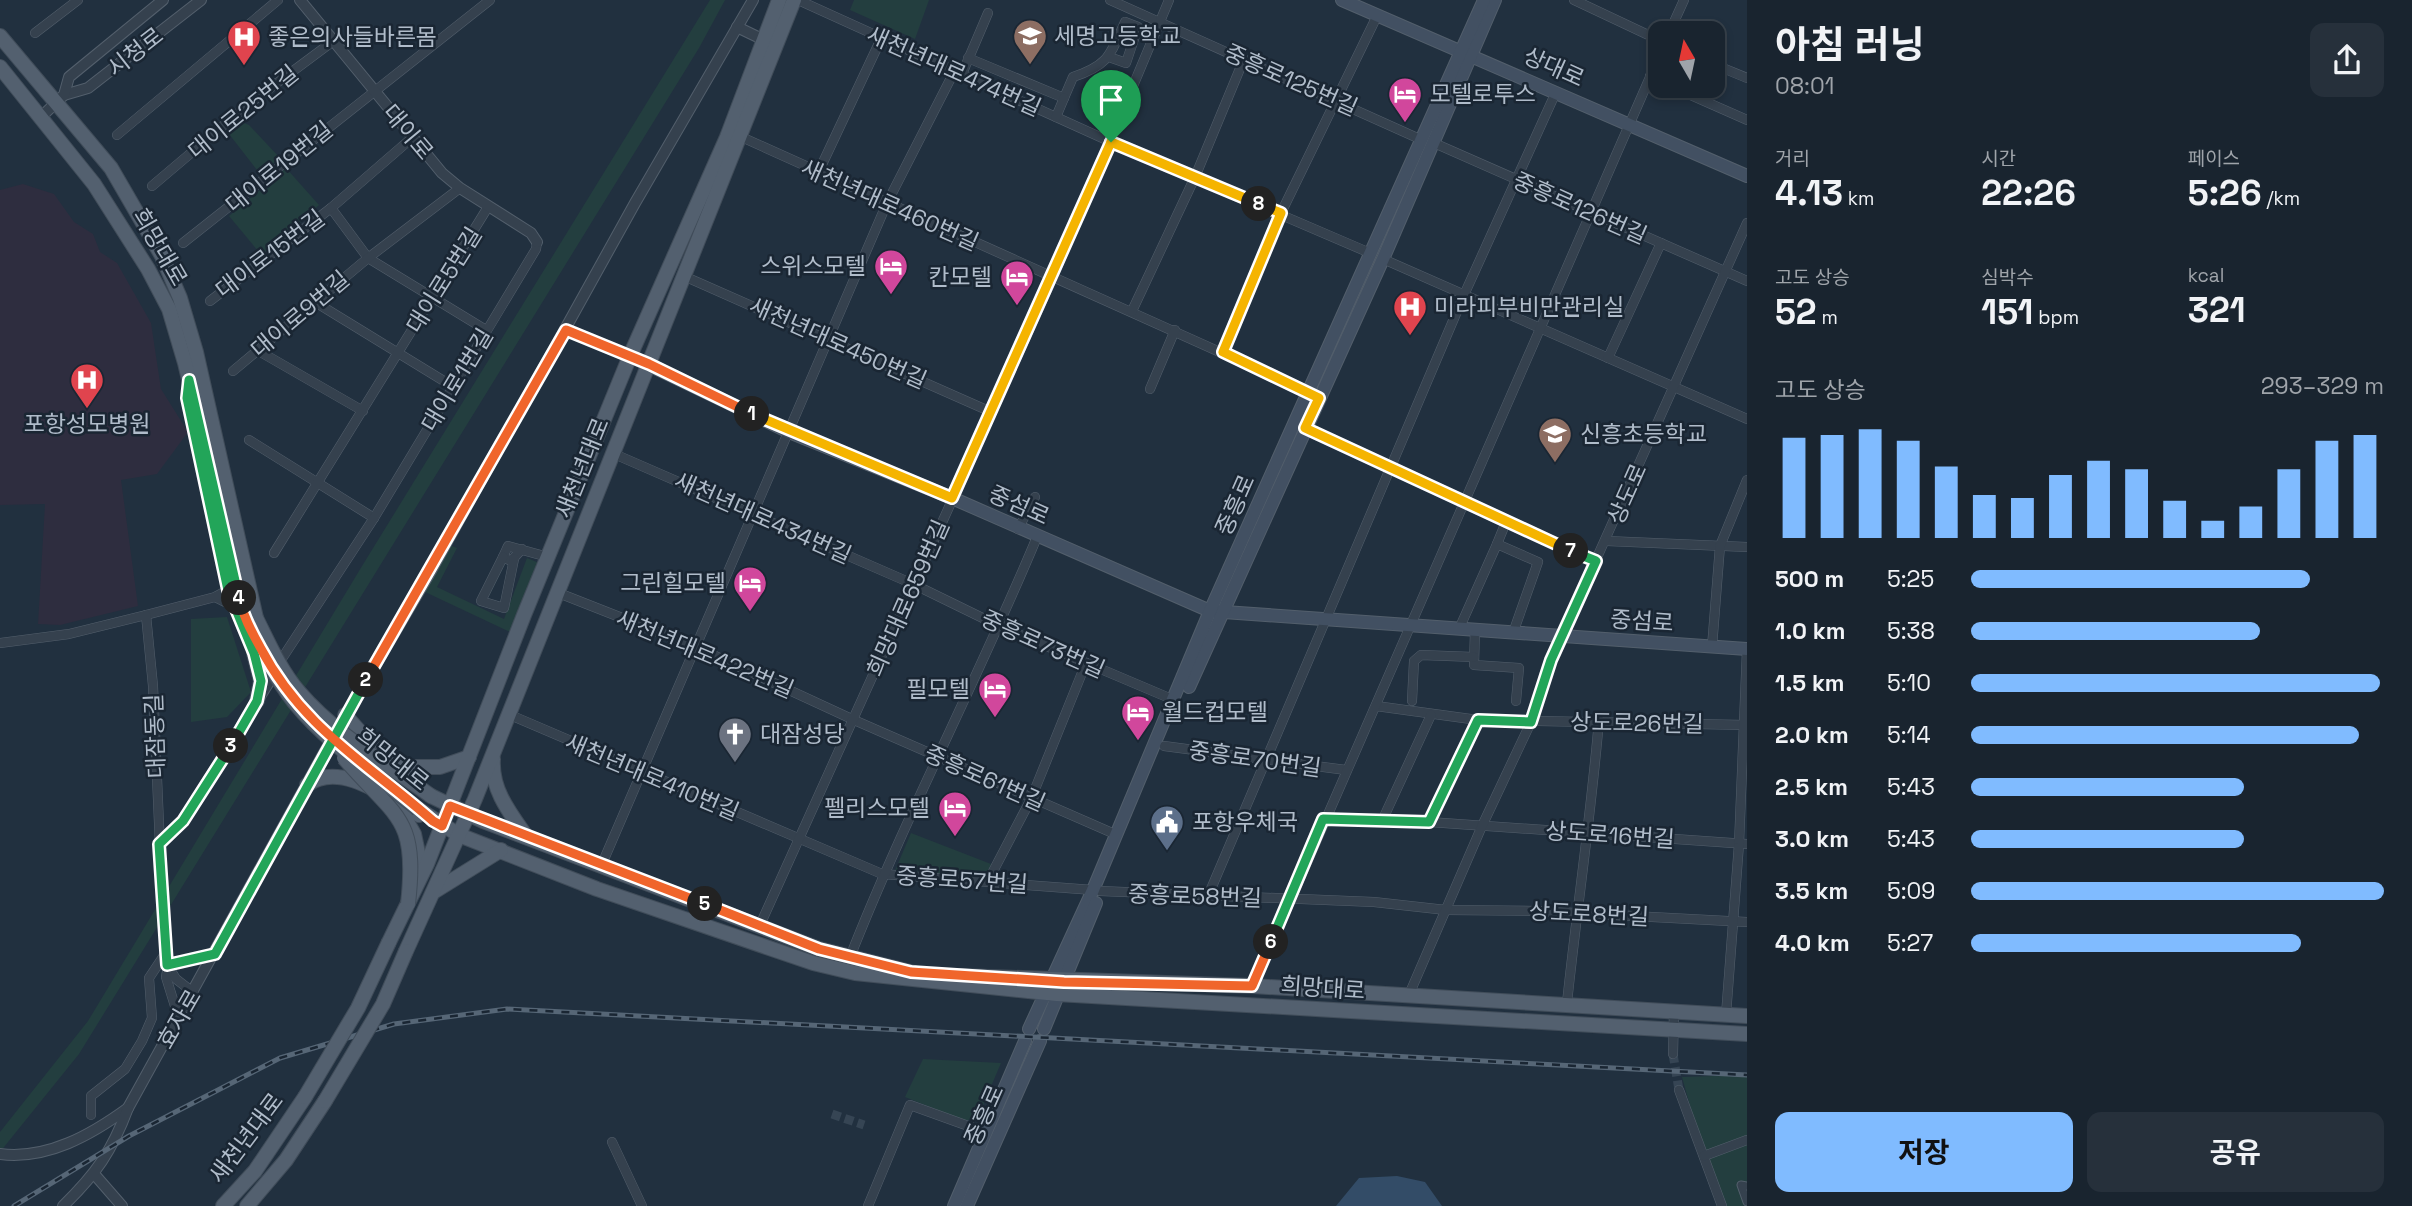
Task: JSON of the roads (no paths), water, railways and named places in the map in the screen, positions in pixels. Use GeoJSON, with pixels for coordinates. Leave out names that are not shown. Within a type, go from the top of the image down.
{"type":"FeatureCollection","features":[{"type":"Feature","properties":{"kind":"main road","name":"새천년대로"},"geometry":{"type":"LineString","coordinates":[[247,1206],[286,1160],[383,1004],[434,892],[686,277],[779,0]]}},
{"type":"Feature","properties":{"kind":"main road","name":"새천년대로"},"geometry":{"type":"LineString","coordinates":[[223,1206],[255,1171],[305,1097],[358,1008],[422,875],[438,824],[469,757],[630,356],[796,0]]}},
{"type":"Feature","properties":{"kind":"main road","name":"상대로"},"geometry":{"type":"LineString","coordinates":[[1342,0],[1629,122],[1747,176]]}},
{"type":"Feature","properties":{"kind":"main road","name":"중흥로"},"geometry":{"type":"LineString","coordinates":[[1096,891],[1174,700],[1314,395],[1382,259],[1466,52],[1484,0]]}},
{"type":"Feature","properties":{"kind":"main road","name":"중흥로"},"geometry":{"type":"LineString","coordinates":[[1466,52],[1495,0]]}},
{"type":"Feature","properties":{"kind":"main road","name":"희망대로"},"geometry":{"type":"LineString","coordinates":[[0,36],[60,99],[111,168],[157,247],[180,298],[251,620],[276,678],[296,704],[438,824],[458,835],[597,889],[813,963],[855,974],[905,981],[1054,987],[1747,1034]]}},
{"type":"Feature","properties":{"kind":"main road","name":"희망대로"},"geometry":{"type":"LineString","coordinates":[[0,68],[94,184],[148,269],[169,309],[196,379]]}},
{"type":"Feature","properties":{"kind":"main road","name":"중흥로"},"geometry":{"type":"LineString","coordinates":[[954,1206],[1027,1035],[1054,987],[1164,746],[1215,612],[1305,428],[1314,395],[1370,253],[1428,141]]}},
{"type":"Feature","properties":{"kind":"main road","name":"중섬로"},"geometry":{"type":"LineString","coordinates":[[630,356],[789,432],[952,498],[1215,612],[1747,649]]}},
{"type":"Feature","properties":{"kind":"main road"},"geometry":{"type":"LineString","coordinates":[[257,701],[261,681],[254,653],[233,606],[222,594],[187,398],[196,379],[213,387],[228,450],[245,556],[280,659],[267,660],[268,671]]}},
{"type":"Feature","properties":{"kind":"main road","name":"희망대로"},"geometry":{"type":"LineString","coordinates":[[251,620],[278,663],[325,719],[431,796],[468,814],[819,949],[911,972],[1054,987],[1252,986],[1747,1016]]}},
{"type":"Feature","properties":{"kind":"main road"},"geometry":{"type":"LineString","coordinates":[[254,653],[268,671]]}},
{"type":"Feature","properties":{"kind":"main road"},"geometry":{"type":"LineString","coordinates":[[345,715],[368,741],[434,790],[447,804]]}},
{"type":"Feature","properties":{"kind":"main road"},"geometry":{"type":"LineString","coordinates":[[330,734],[365,781],[392,808],[406,831],[412,858],[408,904]]}},
{"type":"Feature","properties":{"kind":"main road"},"geometry":{"type":"LineString","coordinates":[[493,753],[492,773],[498,791],[504,806],[526,836]]}},
{"type":"Feature","properties":{"kind":"main road"},"geometry":{"type":"LineString","coordinates":[[400,767],[440,767],[469,757]]}},
{"type":"Feature","properties":{"kind":"main road"},"geometry":{"type":"LineString","coordinates":[[307,785],[317,778],[338,776],[438,824]]}},
{"type":"Feature","properties":{"kind":"main road"},"geometry":{"type":"LineString","coordinates":[[396,802],[414,834],[422,875]]}},
{"type":"Feature","properties":{"kind":"main road"},"geometry":{"type":"LineString","coordinates":[[434,892],[501,850]]}},
{"type":"Feature","properties":{"kind":"main road","name":"중흥로"},"geometry":{"type":"LineString","coordinates":[[967,1206],[1042,1035],[1054,987]]}},
{"type":"Feature","properties":{"kind":"street"},"geometry":{"type":"LineString","coordinates":[[34,33],[78,0]]}},
{"type":"Feature","properties":{"kind":"street","name":"시청로"},"geometry":{"type":"LineString","coordinates":[[60,99],[69,76],[163,0]]}},
{"type":"Feature","properties":{"kind":"street","name":"시청로"},"geometry":{"type":"LineString","coordinates":[[40,118],[60,99],[88,88],[201,0]]}},
{"type":"Feature","properties":{"kind":"street"},"geometry":{"type":"LineString","coordinates":[[117,135],[278,0]]}},
{"type":"Feature","properties":{"kind":"street","name":"대이로"},"geometry":{"type":"LineString","coordinates":[[300,0],[335,39],[413,137],[460,188],[531,233],[537,242]]}},
{"type":"Feature","properties":{"kind":"street","name":"대이로19번길"},"geometry":{"type":"LineString","coordinates":[[183,243],[490,0]]}},
{"type":"Feature","properties":{"kind":"street"},"geometry":{"type":"LineString","coordinates":[[630,356],[566,330],[753,0]]}},
{"type":"Feature","properties":{"kind":"street","name":"새천년대로474번길"},"geometry":{"type":"LineString","coordinates":[[796,0],[1111,142],[1370,253]]}},
{"type":"Feature","properties":{"kind":"street","name":"중흥로125번길"},"geometry":{"type":"LineString","coordinates":[[1110,0],[1428,141]]}},
{"type":"Feature","properties":{"kind":"street","name":"희망대로659번길"},"geometry":{"type":"LineString","coordinates":[[760,925],[797,839],[854,720],[989,411],[1053,277],[1169,0]]}},
{"type":"Feature","properties":{"kind":"street"},"geometry":{"type":"LineString","coordinates":[[1574,0],[1596,5],[1648,34]]}},
{"type":"Feature","properties":{"kind":"street"},"geometry":{"type":"LineString","coordinates":[[1674,21],[1684,0]]}},
{"type":"Feature","properties":{"kind":"street"},"geometry":{"type":"LineString","coordinates":[[602,864],[887,203],[968,58],[988,13]]}},
{"type":"Feature","properties":{"kind":"street"},"geometry":{"type":"LineString","coordinates":[[1223,352],[1281,213],[1377,16]]}},
{"type":"Feature","properties":{"kind":"street"},"geometry":{"type":"LineString","coordinates":[[1056,117],[1073,77],[1098,69],[1110,57],[1125,22],[1138,27],[1126,63],[1110,57]]}},
{"type":"Feature","properties":{"kind":"street"},"geometry":{"type":"LineString","coordinates":[[737,27],[764,40]]}},
{"type":"Feature","properties":{"kind":"street","name":"대이로25번길"},"geometry":{"type":"LineString","coordinates":[[152,186],[250,103],[335,39]]}},
{"type":"Feature","properties":{"kind":"street"},"geometry":{"type":"LineString","coordinates":[[818,173],[881,39]]}},
{"type":"Feature","properties":{"kind":"street"},"geometry":{"type":"LineString","coordinates":[[1131,48],[1146,54]]}},
{"type":"Feature","properties":{"kind":"street"},"geometry":{"type":"LineString","coordinates":[[968,58],[1064,98]]}},
{"type":"Feature","properties":{"kind":"street"},"geometry":{"type":"LineString","coordinates":[[1132,311],[1195,177],[1244,59]]}},
{"type":"Feature","properties":{"kind":"street"},"geometry":{"type":"LineString","coordinates":[[1726,70],[1747,79]]}},
{"type":"Feature","properties":{"kind":"street"},"geometry":{"type":"LineString","coordinates":[[1376,706],[1462,501],[1542,328],[1648,80]]}},
{"type":"Feature","properties":{"kind":"street"},"geometry":{"type":"LineString","coordinates":[[1208,896],[1464,295],[1556,92]]}},
{"type":"Feature","properties":{"kind":"street"},"geometry":{"type":"LineString","coordinates":[[1697,98],[1747,120]]}},
{"type":"Feature","properties":{"kind":"street","name":"새천년대로460번길"},"geometry":{"type":"LineString","coordinates":[[734,134],[1314,395]]}},
{"type":"Feature","properties":{"kind":"street","name":"대이로15번길"},"geometry":{"type":"LineString","coordinates":[[210,300],[331,208],[413,137]]}},
{"type":"Feature","properties":{"kind":"street","name":"중흥로126번길"},"geometry":{"type":"LineString","coordinates":[[1428,141],[1747,281]]}},
{"type":"Feature","properties":{"kind":"street","name":"대이로9번길"},"geometry":{"type":"LineString","coordinates":[[233,371],[368,258],[460,188]]}},
{"type":"Feature","properties":{"kind":"street","name":"대이로5번길"},"geometry":{"type":"LineString","coordinates":[[274,553],[488,207]]}},
{"type":"Feature","properties":{"kind":"street","name":"대이로15번길"},"geometry":{"type":"LineString","coordinates":[[331,208],[368,258]]}},
{"type":"Feature","properties":{"kind":"street","name":"상도로"},"geometry":{"type":"LineString","coordinates":[[1408,997],[1482,826],[1531,722],[1551,660],[1607,541],[1747,223]]}},
{"type":"Feature","properties":{"kind":"street","name":"대이로1번길"},"geometry":{"type":"LineString","coordinates":[[280,659],[374,517],[536,249],[537,242]]}},
{"type":"Feature","properties":{"kind":"street"},"geometry":{"type":"LineString","coordinates":[[1608,358],[1661,243]]}},
{"type":"Feature","properties":{"kind":"street","name":"대이로9번길"},"geometry":{"type":"LineString","coordinates":[[368,258],[486,330]]}},
{"type":"Feature","properties":{"kind":"street"},"geometry":{"type":"LineString","coordinates":[[1382,259],[1747,419]]}},
{"type":"Feature","properties":{"kind":"street","name":"새천년대로450번길"},"geometry":{"type":"LineString","coordinates":[[686,277],[989,411]]}},
{"type":"Feature","properties":{"kind":"street","name":"대이로5번길"},"geometry":{"type":"LineString","coordinates":[[315,302],[452,386]]}},
{"type":"Feature","properties":{"kind":"street","name":"희망대로"},"geometry":{"type":"LineString","coordinates":[[330,734],[345,715],[428,576],[566,330]]}},
{"type":"Feature","properties":{"kind":"street"},"geometry":{"type":"LineString","coordinates":[[1150,388],[1175,331]]}},
{"type":"Feature","properties":{"kind":"street"},"geometry":{"type":"LineString","coordinates":[[257,350],[363,411]]}},
{"type":"Feature","properties":{"kind":"street"},"geometry":{"type":"LineString","coordinates":[[1305,428],[1596,561]]}},
{"type":"Feature","properties":{"kind":"street"},"geometry":{"type":"LineString","coordinates":[[249,440],[374,517]]}},
{"type":"Feature","properties":{"kind":"street","name":"새천년대로434번길"},"geometry":{"type":"LineString","coordinates":[[612,453],[913,584]]}},
{"type":"Feature","properties":{"kind":"street"},"geometry":{"type":"LineString","coordinates":[[1712,647],[1720,546],[1747,480]]}},
{"type":"Feature","properties":{"kind":"street"},"geometry":{"type":"LineString","coordinates":[[1018,528],[1035,497]]}},
{"type":"Feature","properties":{"kind":"street"},"geometry":{"type":"LineString","coordinates":[[1460,629],[1506,522]]}},
{"type":"Feature","properties":{"kind":"street"},"geometry":{"type":"LineString","coordinates":[[850,957],[883,874],[999,626],[1037,537]]}},
{"type":"Feature","properties":{"kind":"street"},"geometry":{"type":"LineString","coordinates":[[1607,541],[1747,547]]}},
{"type":"Feature","properties":{"kind":"street"},"geometry":{"type":"LineString","coordinates":[[1497,544],[1538,562],[1513,633]]}},
{"type":"Feature","properties":{"kind":"street"},"geometry":{"type":"LineString","coordinates":[[522,549],[514,559],[504,608],[481,601],[508,546],[522,549],[548,557]]}},
{"type":"Feature","properties":{"kind":"street"},"geometry":{"type":"LineString","coordinates":[[503,557],[506,561],[514,559]]}},
{"type":"Feature","properties":{"kind":"street","name":"중흥로73번길"},"geometry":{"type":"LineString","coordinates":[[913,584],[999,626],[1174,700]]}},
{"type":"Feature","properties":{"kind":"street","name":"새천년대로422번길"},"geometry":{"type":"LineString","coordinates":[[556,592],[696,647],[854,720]]}},
{"type":"Feature","properties":{"kind":"street"},"geometry":{"type":"LineString","coordinates":[[0,643],[69,634],[222,594]]}},
{"type":"Feature","properties":{"kind":"street","name":"대잠동길"},"geometry":{"type":"LineString","coordinates":[[146,615],[153,686],[166,977],[180,1019]]}},
{"type":"Feature","properties":{"kind":"street"},"geometry":{"type":"LineString","coordinates":[[1475,630],[1474,665],[1518,668],[1516,701]]}},
{"type":"Feature","properties":{"kind":"street","name":"중섬로"},"geometry":{"type":"LineString","coordinates":[[1745,725],[1747,649]]}},
{"type":"Feature","properties":{"kind":"street"},"geometry":{"type":"LineString","coordinates":[[1412,701],[1414,661],[1421,655],[1474,657]]}},
{"type":"Feature","properties":{"kind":"street"},"geometry":{"type":"LineString","coordinates":[[988,881],[1031,799],[1086,663]]}},
{"type":"Feature","properties":{"kind":"street"},"geometry":{"type":"LineString","coordinates":[[159,844],[183,821],[257,701],[268,671]]}},
{"type":"Feature","properties":{"kind":"street","name":"상도로26번길"},"geometry":{"type":"LineString","coordinates":[[1376,706],[1478,720],[1600,720],[1745,725]]}},
{"type":"Feature","properties":{"kind":"street","name":"중흥로58번길"},"geometry":{"type":"LineString","coordinates":[[1252,986],[1323,819],[1376,706]]}},
{"type":"Feature","properties":{"kind":"street","name":"새천년대로410번길"},"geometry":{"type":"LineString","coordinates":[[508,714],[797,839]]}},
{"type":"Feature","properties":{"kind":"street"},"geometry":{"type":"LineString","coordinates":[[1382,821],[1431,715]]}},
{"type":"Feature","properties":{"kind":"street","name":"중흥로61번길"},"geometry":{"type":"LineString","coordinates":[[854,720],[1117,835]]}},
{"type":"Feature","properties":{"kind":"street"},"geometry":{"type":"LineString","coordinates":[[1429,822],[1478,720]]}},
{"type":"Feature","properties":{"kind":"street"},"geometry":{"type":"LineString","coordinates":[[1567,1003],[1576,913],[1590,834],[1600,720]]}},
{"type":"Feature","properties":{"kind":"street"},"geometry":{"type":"LineString","coordinates":[[1726,1015],[1735,885],[1743,844],[1741,797],[1745,725]]}},
{"type":"Feature","properties":{"kind":"street","name":"효자로"},"geometry":{"type":"LineString","coordinates":[[0,1154],[33,1154],[71,1143],[128,1108],[180,1019],[307,785],[330,734]]}},
{"type":"Feature","properties":{"kind":"street","name":"중흥로70번길"},"geometry":{"type":"LineString","coordinates":[[1164,746],[1346,770]]}},
{"type":"Feature","properties":{"kind":"street","name":"상도로16번길"},"geometry":{"type":"LineString","coordinates":[[1323,819],[1429,822],[1743,844]]}},
{"type":"Feature","properties":{"kind":"street","name":"중흥로57번길"},"geometry":{"type":"LineString","coordinates":[[797,839],[883,874],[1096,891]]}},
{"type":"Feature","properties":{"kind":"street","name":"중흥로58번길"},"geometry":{"type":"LineString","coordinates":[[1096,891],[1374,902],[1447,910]]}},
{"type":"Feature","properties":{"kind":"street","name":"상도로8번길"},"geometry":{"type":"LineString","coordinates":[[1447,910],[1576,913],[1747,922]]}},
{"type":"Feature","properties":{"kind":"street"},"geometry":{"type":"LineString","coordinates":[[91,1115],[91,1096],[125,1069],[142,1041],[152,1018],[149,978],[165,954]]}},
{"type":"Feature","properties":{"kind":"street"},"geometry":{"type":"LineString","coordinates":[[194,993],[176,979],[167,965],[215,954]]}},
{"type":"Feature","properties":{"kind":"street"},"geometry":{"type":"LineString","coordinates":[[1673,1054],[1674,1012]]}},
{"type":"Feature","properties":{"kind":"street"},"geometry":{"type":"LineString","coordinates":[[1679,1090],[1722,1206]]}},
{"type":"Feature","properties":{"kind":"street"},"geometry":{"type":"LineString","coordinates":[[868,1206],[910,1105],[985,1132]]}},
{"type":"Feature","properties":{"kind":"street"},"geometry":{"type":"LineString","coordinates":[[63,1206],[95,1175],[114,1146],[128,1108]]}},
{"type":"Feature","properties":{"kind":"street"},"geometry":{"type":"LineString","coordinates":[[1704,1156],[1747,1140]]}},
{"type":"Feature","properties":{"kind":"street"},"geometry":{"type":"LineString","coordinates":[[612,1142],[642,1206]]}},
{"type":"Feature","properties":{"kind":"street"},"geometry":{"type":"LineString","coordinates":[[95,1175],[122,1206]]}},
{"type":"Feature","properties":{"kind":"street"},"geometry":{"type":"LineString","coordinates":[[1747,1186],[1741,1185],[1747,1202]]}},
{"type":"Feature","properties":{"kind":"water"},"geometry":{"type":"Polygon","coordinates":[[[1397,1176],[1425,1182],[1442,1206],[1336,1206],[1359,1178],[1397,1176]]]}},
{"type":"Feature","properties":{"kind":"tunnel"},"geometry":{"type":"LineString","coordinates":[[1673,1054],[1679,1090]]}},
{"type":"Feature","properties":{"kind":"tunnel"},"geometry":{"type":"LineString","coordinates":[[832,1114],[864,1125]]}},
{"type":"Feature","properties":{"kind":"railway"},"geometry":{"type":"LineString","coordinates":[[14,1206],[129,1136],[280,1058],[394,1024],[507,1009],[1747,1075]]}},
{"type":"Feature","properties":{"kind":"place","name":"세명고등학교"},"geometry":{"type":"Point","coordinates":[1030,66]}},
{"type":"Feature","properties":{"kind":"place","name":"좋은의사들바른몸"},"geometry":{"type":"Point","coordinates":[244,67]}},
{"type":"Feature","properties":{"kind":"place","name":"모텔로투스"},"geometry":{"type":"Point","coordinates":[1405,124]}},
{"type":"Feature","properties":{"kind":"place","name":"스위스모텔"},"geometry":{"type":"Point","coordinates":[891,296]}},
{"type":"Feature","properties":{"kind":"place","name":"칸모텔"},"geometry":{"type":"Point","coordinates":[1017,307]}},
{"type":"Feature","properties":{"kind":"place","name":"미라피부비만관리실"},"geometry":{"type":"Point","coordinates":[1410,337]}},
{"type":"Feature","properties":{"kind":"place","name":"포항성모병원"},"geometry":{"type":"Point","coordinates":[87,410]}},
{"type":"Feature","properties":{"kind":"place","name":"신흥초등학교"},"geometry":{"type":"Point","coordinates":[1555,464]}},
{"type":"Feature","properties":{"kind":"place","name":"그린힐모텔"},"geometry":{"type":"Point","coordinates":[750,613]}},
{"type":"Feature","properties":{"kind":"place","name":"필모텔"},"geometry":{"type":"Point","coordinates":[995,719]}},
{"type":"Feature","properties":{"kind":"place","name":"월드컵모텔"},"geometry":{"type":"Point","coordinates":[1138,742]}},
{"type":"Feature","properties":{"kind":"place","name":"대잠성당"},"geometry":{"type":"Point","coordinates":[735,764]}},
{"type":"Feature","properties":{"kind":"place","name":"펠리스모텔"},"geometry":{"type":"Point","coordinates":[955,838]}},
{"type":"Feature","properties":{"kind":"place","name":"포항우체국"},"geometry":{"type":"Point","coordinates":[1167,852]}}]}
